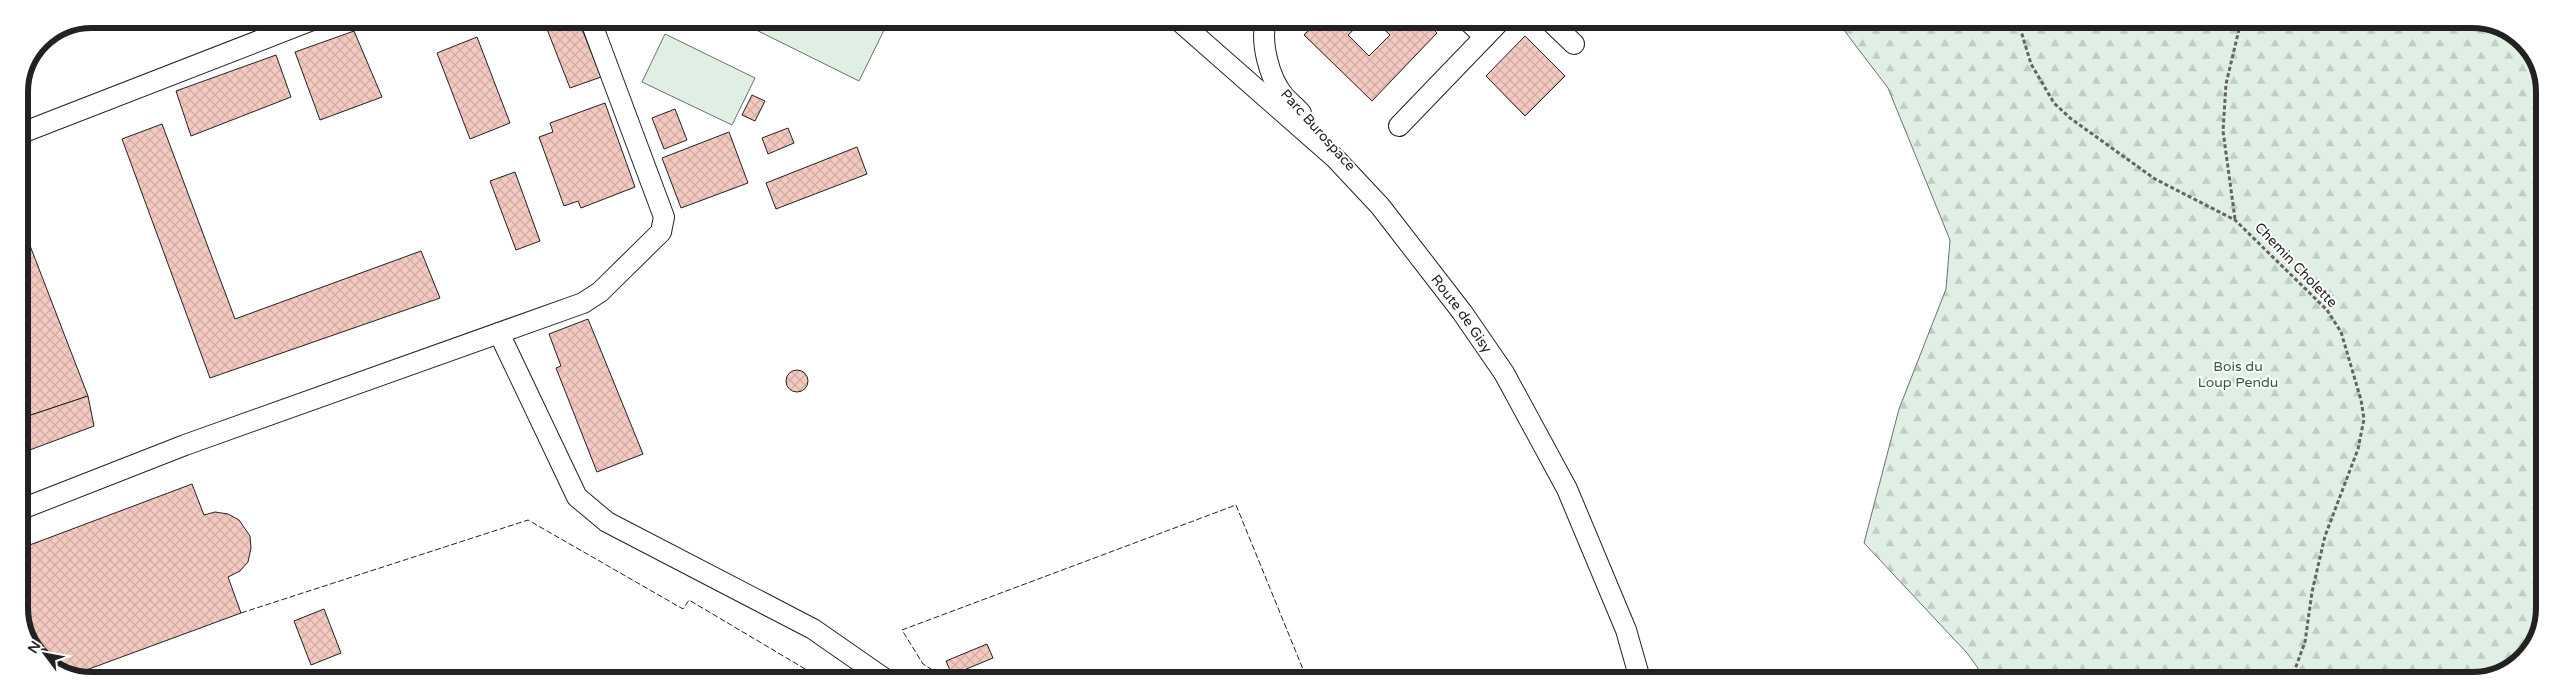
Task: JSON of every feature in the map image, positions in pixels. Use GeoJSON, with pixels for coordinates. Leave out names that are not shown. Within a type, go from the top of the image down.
{"type":"FeatureCollection","features":[{"type":"Feature","properties":{"kind":"street"},"geometry":{"type":"LineString","coordinates":[[28,131],[292,28]]}},
{"type":"Feature","properties":{"kind":"street"},"geometry":{"type":"LineString","coordinates":[[28,506],[185,445],[583,303],[600,292],[661,232],[664,216],[593,28]]}},
{"type":"Feature","properties":{"kind":"street","name":"Route de Gisy"},"geometry":{"type":"LineString","coordinates":[[1187,28],[1335,158],[1380,206],[1462,312],[1504,373],[1567,489],[1626,630],[1638,672]]}},
{"type":"Feature","properties":{"kind":"street","name":"Parc Burospace"},"geometry":{"type":"LineString","coordinates":[[1265,28],[1264,39],[1268,57],[1283,95],[1346,158],[1380,206]]}},
{"type":"Feature","properties":{"kind":"street"},"geometry":{"type":"LineString","coordinates":[[1475,28],[1485,37]]}},
{"type":"Feature","properties":{"kind":"street"},"geometry":{"type":"LineString","coordinates":[[1399,126],[1493,28]]}},
{"type":"Feature","properties":{"kind":"street"},"geometry":{"type":"LineString","coordinates":[[1557,28],[1574,44]]}},
{"type":"Feature","properties":{"kind":"street"},"geometry":{"type":"LineString","coordinates":[[499,333],[576,497],[607,522],[814,629],[875,672]]}},
{"type":"Feature","properties":{"kind":"path","name":"Chemin Cholette"},"geometry":{"type":"LineString","coordinates":[[2020,28],[2031,64],[2054,103],[2070,118],[2154,179],[2235,220],[2327,310],[2341,332],[2364,418],[2358,449],[2326,536],[2312,592],[2305,642],[2295,672]]}},
{"type":"Feature","properties":{"kind":"path"},"geometry":{"type":"LineString","coordinates":[[2235,220],[2223,131],[2226,84],[2239,28]]}},
{"type":"Feature","properties":{"kind":"green space"},"geometry":{"type":"Polygon","coordinates":[[[752,28],[885,28],[859,81],[752,28]]]}},
{"type":"Feature","properties":{"kind":"green space","name":"Bois du Loup Pendu"},"geometry":{"type":"Polygon","coordinates":[[[1842,28],[2480,28],[2496,32],[2514,43],[2531,67],[2535,88],[2536,607],[2529,636],[2520,650],[2503,663],[2492,668],[2471,672],[1977,672],[1978,668],[1967,653],[1864,543],[1899,409],[1946,289],[1950,240],[1888,88],[1842,28]]]}},
{"type":"Feature","properties":{"kind":"green space"},"geometry":{"type":"Polygon","coordinates":[[[665,34],[755,78],[732,125],[642,82],[665,34]]]}},
{"type":"Feature","properties":{"kind":"building"},"geometry":{"type":"Polygon","coordinates":[[[547,28],[582,28],[601,77],[570,88],[547,28]]]}},
{"type":"Feature","properties":{"kind":"building"},"geometry":{"type":"Polygon","coordinates":[[[1311,28],[1355,28],[1348,35],[1369,56],[1390,35],[1383,28],[1432,28],[1437,33],[1372,101],[1304,35],[1311,28]]]}},
{"type":"Feature","properties":{"kind":"building"},"geometry":{"type":"Polygon","coordinates":[[[354,31],[382,97],[320,120],[295,52],[354,31]]]}},
{"type":"Feature","properties":{"kind":"building"},"geometry":{"type":"Polygon","coordinates":[[[1525,36],[1565,76],[1525,116],[1486,76],[1525,36]]]}},
{"type":"Feature","properties":{"kind":"building"},"geometry":{"type":"Polygon","coordinates":[[[477,37],[510,123],[470,139],[437,53],[477,37]]]}},
{"type":"Feature","properties":{"kind":"building"},"geometry":{"type":"Polygon","coordinates":[[[276,55],[291,97],[191,136],[176,91],[276,55]]]}},
{"type":"Feature","properties":{"kind":"building"},"geometry":{"type":"Polygon","coordinates":[[[752,95],[765,101],[755,121],[742,115],[752,95]]]}},
{"type":"Feature","properties":{"kind":"building"},"geometry":{"type":"Polygon","coordinates":[[[605,103],[635,187],[581,208],[578,201],[564,206],[539,137],[553,132],[550,123],[605,103]]]}},
{"type":"Feature","properties":{"kind":"building"},"geometry":{"type":"Polygon","coordinates":[[[675,109],[687,140],[664,149],[652,118],[675,109]]]}},
{"type":"Feature","properties":{"kind":"building"},"geometry":{"type":"Polygon","coordinates":[[[162,124],[235,319],[421,251],[440,298],[210,378],[122,139],[162,124]]]}},
{"type":"Feature","properties":{"kind":"building"},"geometry":{"type":"Polygon","coordinates":[[[788,128],[794,143],[768,154],[762,138],[788,128]]]}},
{"type":"Feature","properties":{"kind":"building"},"geometry":{"type":"Polygon","coordinates":[[[729,132],[748,183],[681,208],[662,158],[729,132]]]}},
{"type":"Feature","properties":{"kind":"building"},"geometry":{"type":"Polygon","coordinates":[[[857,147],[867,174],[776,209],[766,183],[857,147]]]}},
{"type":"Feature","properties":{"kind":"building"},"geometry":{"type":"Polygon","coordinates":[[[515,172],[540,241],[516,250],[490,181],[515,172]]]}},
{"type":"Feature","properties":{"kind":"building"},"geometry":{"type":"Polygon","coordinates":[[[28,240],[88,396],[28,416],[28,240]]]}},
{"type":"Feature","properties":{"kind":"building"},"geometry":{"type":"Polygon","coordinates":[[[588,319],[643,454],[597,472],[556,368],[561,366],[549,334],[588,319]]]}},
{"type":"Feature","properties":{"kind":"building"},"geometry":{"type":"Polygon","coordinates":[[[797,370],[805,373],[808,381],[805,389],[797,392],[789,389],[786,381],[789,373],[797,370]]]}},
{"type":"Feature","properties":{"kind":"building"},"geometry":{"type":"Polygon","coordinates":[[[88,396],[94,426],[28,451],[28,416],[88,396]]]}},
{"type":"Feature","properties":{"kind":"building"},"geometry":{"type":"Polygon","coordinates":[[[192,484],[204,515],[215,512],[228,514],[239,520],[250,536],[251,548],[248,562],[240,571],[228,577],[241,613],[83,671],[67,667],[49,656],[32,632],[28,611],[28,546],[192,484]]]}},
{"type":"Feature","properties":{"kind":"building"},"geometry":{"type":"Polygon","coordinates":[[[324,609],[341,653],[311,665],[294,621],[324,609]]]}},
{"type":"Feature","properties":{"kind":"building"},"geometry":{"type":"Polygon","coordinates":[[[987,644],[993,658],[959,672],[951,672],[946,661],[987,644]]]}},
{"type":"Feature","properties":{"kind":"fence"},"geometry":{"type":"LineString","coordinates":[[936,672],[923,664],[902,630],[1236,505],[1304,672]]}},
{"type":"Feature","properties":{"kind":"fence"},"geometry":{"type":"LineString","coordinates":[[241,613],[528,520],[683,609],[689,600],[810,672]]}}]}
